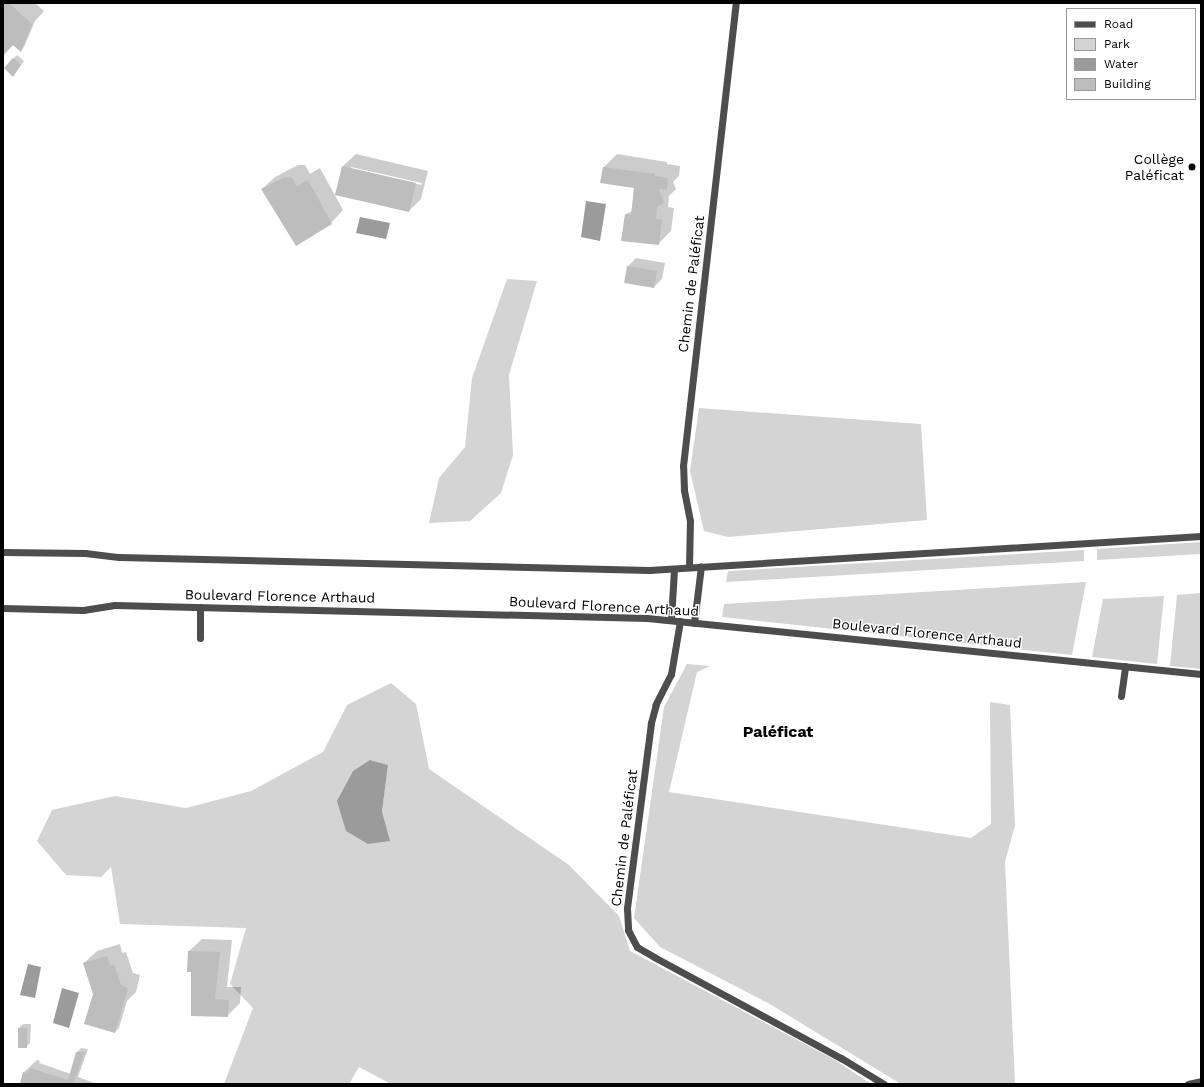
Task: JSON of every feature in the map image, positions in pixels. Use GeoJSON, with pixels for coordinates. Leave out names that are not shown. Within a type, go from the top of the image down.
{"type":"FeatureCollection","features":[{"type":"Feature","properties":{"kind":"street","name":"Chemin de Paléficat"},"geometry":{"type":"LineString","coordinates":[[689,567],[690,521],[684,490],[683,466],[736,3]]}},
{"type":"Feature","properties":{"kind":"street"},"geometry":{"type":"LineString","coordinates":[[3,552],[85,553],[143,558],[649,570],[1201,536]]}},
{"type":"Feature","properties":{"kind":"street"},"geometry":{"type":"LineString","coordinates":[[694,623],[701,566]]}},
{"type":"Feature","properties":{"kind":"street"},"geometry":{"type":"LineString","coordinates":[[671,620],[674,569]]}},
{"type":"Feature","properties":{"kind":"street","name":"Boulevard Florence Arthaud"},"geometry":{"type":"LineString","coordinates":[[3,608],[83,610],[115,605],[671,620],[1201,674]]}},
{"type":"Feature","properties":{"kind":"street"},"geometry":{"type":"LineString","coordinates":[[200,607],[200,638]]}},
{"type":"Feature","properties":{"kind":"street","name":"Chemin de Paléficat"},"geometry":{"type":"LineString","coordinates":[[680,622],[671,674],[656,704],[651,723],[627,908],[628,930],[637,947],[841,1058],[884,1084]]}},
{"type":"Feature","properties":{"kind":"street"},"geometry":{"type":"LineString","coordinates":[[1121,696],[1125,666]]}},
{"type":"Feature","properties":{"kind":"street"},"geometry":{"type":"LineString","coordinates":[[1188,1084],[1201,1081]]}},
{"type":"Feature","properties":{"kind":"green space"},"geometry":{"type":"Polygon","coordinates":[[[507,279],[537,281],[509,375],[513,455],[501,493],[470,521],[429,523],[439,478],[465,447],[472,378],[507,279]]]}},
{"type":"Feature","properties":{"kind":"green space"},"geometry":{"type":"Polygon","coordinates":[[[699,408],[921,424],[927,520],[728,537],[704,531],[690,471],[699,408]]]}},
{"type":"Feature","properties":{"kind":"green space"},"geometry":{"type":"Polygon","coordinates":[[[1201,542],[1201,554],[1097,560],[1097,549],[1201,542]]]}},
{"type":"Feature","properties":{"kind":"green space"},"geometry":{"type":"Polygon","coordinates":[[[1084,550],[1084,561],[726,582],[728,571],[1084,550]]]}},
{"type":"Feature","properties":{"kind":"green space"},"geometry":{"type":"Polygon","coordinates":[[[1086,582],[1072,655],[722,617],[724,604],[1086,582]]]}},
{"type":"Feature","properties":{"kind":"green space"},"geometry":{"type":"Polygon","coordinates":[[[1201,593],[1201,669],[1170,666],[1177,595],[1201,593]]]}},
{"type":"Feature","properties":{"kind":"green space"},"geometry":{"type":"Polygon","coordinates":[[[1164,596],[1157,664],[1092,657],[1103,599],[1164,596]]]}},
{"type":"Feature","properties":{"kind":"green space"},"geometry":{"type":"Polygon","coordinates":[[[687,664],[710,666],[697,672],[669,792],[971,838],[991,824],[990,702],[1010,705],[1015,825],[1005,862],[1015,1084],[901,1084],[768,1003],[660,947],[634,918],[664,707],[687,664]]]}},
{"type":"Feature","properties":{"kind":"green space"},"geometry":{"type":"Polygon","coordinates":[[[391,683],[416,704],[429,769],[569,865],[619,916],[630,951],[835,1060],[871,1084],[391,1084],[359,1067],[349,1084],[224,1084],[253,1008],[230,984],[246,928],[120,924],[111,867],[101,877],[66,875],[37,841],[52,810],[115,796],[186,808],[251,791],[323,752],[347,705],[391,683]],[[370,760],[382,812],[388,765],[370,760]]]}},
{"type":"Feature","properties":{"kind":"water"},"geometry":{"type":"Polygon","coordinates":[[[586,201],[606,204],[600,241],[581,237],[586,201]]]}},
{"type":"Feature","properties":{"kind":"water"},"geometry":{"type":"Polygon","coordinates":[[[360,217],[390,223],[386,239],[356,233],[360,217]]]}},
{"type":"Feature","properties":{"kind":"water"},"geometry":{"type":"Polygon","coordinates":[[[370,760],[388,765],[382,812],[390,841],[368,844],[346,831],[337,801],[353,771],[370,760]]]}},
{"type":"Feature","properties":{"kind":"water"},"geometry":{"type":"Polygon","coordinates":[[[28,964],[41,967],[35,998],[20,995],[28,964]]]}},
{"type":"Feature","properties":{"kind":"water"},"geometry":{"type":"Polygon","coordinates":[[[62,988],[79,993],[69,1028],[53,1023],[62,988]]]}},
{"type":"Feature","properties":{"kind":"building"},"geometry":{"type":"Polygon","coordinates":[[[3,3],[9,3],[32,24],[21,52],[13,45],[3,56],[3,3]]]}},
{"type":"Feature","properties":{"kind":"building"},"geometry":{"type":"Polygon","coordinates":[[[13,58],[21,65],[13,77],[4,68],[13,58]]]}},
{"type":"Feature","properties":{"kind":"building"},"geometry":{"type":"Polygon","coordinates":[[[342,166],[416,183],[409,212],[335,195],[342,166]]]}},
{"type":"Feature","properties":{"kind":"building"},"geometry":{"type":"Polygon","coordinates":[[[603,167],[655,174],[655,176],[668,178],[667,190],[659,189],[664,203],[657,207],[656,219],[662,220],[659,245],[621,241],[625,214],[631,215],[634,188],[600,183],[603,167]]]}},
{"type":"Feature","properties":{"kind":"building"},"geometry":{"type":"Polygon","coordinates":[[[285,177],[292,178],[297,186],[308,180],[332,224],[296,246],[261,189],[285,177]]]}},
{"type":"Feature","properties":{"kind":"building"},"geometry":{"type":"Polygon","coordinates":[[[627,266],[657,271],[654,288],[624,283],[627,266]]]}},
{"type":"Feature","properties":{"kind":"building"},"geometry":{"type":"Polygon","coordinates":[[[188,951],[220,952],[215,999],[229,1000],[228,1017],[191,1016],[191,972],[187,972],[188,951]]]}},
{"type":"Feature","properties":{"kind":"building"},"geometry":{"type":"Polygon","coordinates":[[[107,956],[110,965],[114,964],[121,985],[128,988],[115,1033],[84,1024],[93,994],[83,963],[107,956]]]}},
{"type":"Feature","properties":{"kind":"building"},"geometry":{"type":"Polygon","coordinates":[[[18,1028],[27,1028],[27,1048],[18,1048],[18,1028]]]}},
{"type":"Feature","properties":{"kind":"building"},"geometry":{"type":"Polygon","coordinates":[[[76,1052],[85,1052],[73,1084],[20,1083],[23,1072],[28,1073],[30,1068],[68,1080],[76,1052]]]}},
{"type":"Feature","properties":{"kind":"place","name":"Collège Paléficat"},"geometry":{"type":"Point","coordinates":[1192,167]}},
{"type":"Feature","properties":{"kind":"district","name":"Paléficat"},"geometry":{"type":"Point","coordinates":[778,732]}}]}
